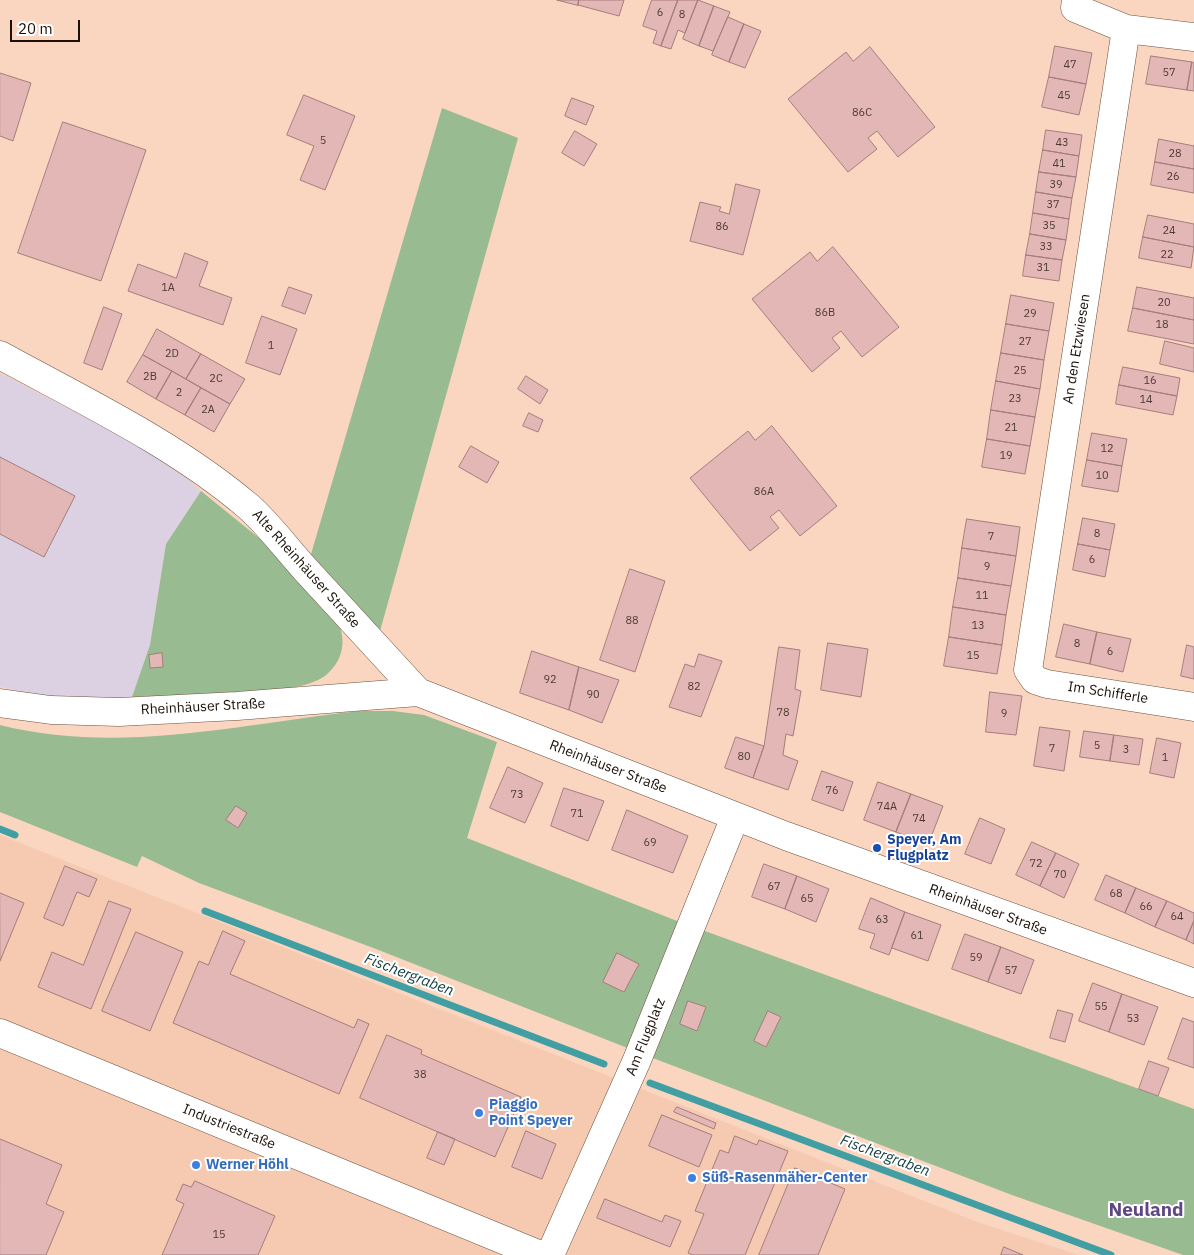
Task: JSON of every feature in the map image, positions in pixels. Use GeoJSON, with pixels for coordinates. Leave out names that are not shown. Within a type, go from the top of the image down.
{"type":"FeatureCollection","features":[{"type":"Feature","properties":{"kind":"street"},"geometry":{"type":"LineString","coordinates":[[1076,0],[1075,8],[1126,29],[1194,37]]}},
{"type":"Feature","properties":{"kind":"street","name":"An den Etzwiesen"},"geometry":{"type":"LineString","coordinates":[[1028,670],[1126,29]]}},
{"type":"Feature","properties":{"kind":"street","name":"Alte Rheinhäuser Straße"},"geometry":{"type":"LineString","coordinates":[[0,355],[141,432],[248,506],[274,530],[300,562],[418,692]]}},
{"type":"Feature","properties":{"kind":"street","name":"Im Schifferle"},"geometry":{"type":"LineString","coordinates":[[1028,670],[1035,680],[1047,684],[1194,706]]}},
{"type":"Feature","properties":{"kind":"street","name":"Rheinhäuser Straße"},"geometry":{"type":"LineString","coordinates":[[0,703],[51,710],[119,712],[237,706],[418,692],[735,817],[1194,983]]}},
{"type":"Feature","properties":{"kind":"street","name":"Am Flugplatz"},"geometry":{"type":"LineString","coordinates":[[550,1255],[637,1060],[735,817]]}},
{"type":"Feature","properties":{"kind":"street","name":"Industriestraße"},"geometry":{"type":"LineString","coordinates":[[0,1033],[540,1255]]}},
{"type":"Feature","properties":{"kind":"shaded area"},"geometry":{"type":"Polygon","coordinates":[[[0,373],[165,459],[201,491],[166,544],[150,645],[132,697],[86,701],[51,698],[0,687],[0,373]]]}},
{"type":"Feature","properties":{"kind":"shaded area"},"geometry":{"type":"Polygon","coordinates":[[[0,835],[980,1223],[1079,1255],[0,1255],[0,835]]]}},
{"type":"Feature","properties":{"kind":"green space"},"geometry":{"type":"Polygon","coordinates":[[[442,108],[518,138],[380,631],[309,561],[442,108]]]}},
{"type":"Feature","properties":{"kind":"green space"},"geometry":{"type":"Polygon","coordinates":[[[201,491],[265,543],[339,625],[342,639],[341,653],[331,671],[325,676],[287,689],[261,692],[203,696],[132,697],[150,645],[166,544],[201,491]]]}},
{"type":"Feature","properties":{"kind":"green space"},"geometry":{"type":"Polygon","coordinates":[[[359,711],[393,711],[424,715],[497,742],[467,838],[672,919],[1194,1109],[1194,1255],[1183,1255],[1012,1195],[658,1060],[376,949],[199,883],[142,856],[137,867],[0,812],[0,725],[44,734],[134,737],[225,729],[359,711]]]}},
{"type":"Feature","properties":{"kind":"building"},"geometry":{"type":"Polygon","coordinates":[[[557,0],[579,0],[578,5],[557,0]]]}},
{"type":"Feature","properties":{"kind":"building"},"geometry":{"type":"Polygon","coordinates":[[[579,0],[624,0],[619,16],[578,5],[579,0]]]}},
{"type":"Feature","properties":{"kind":"building"},"geometry":{"type":"Polygon","coordinates":[[[652,0],[678,0],[661,46],[653,43],[657,31],[643,26],[652,0]]]}},
{"type":"Feature","properties":{"kind":"building"},"geometry":{"type":"Polygon","coordinates":[[[678,0],[698,0],[685,33],[678,30],[671,49],[661,46],[678,0]]]}},
{"type":"Feature","properties":{"kind":"building"},"geometry":{"type":"Polygon","coordinates":[[[698,0],[714,6],[699,46],[683,39],[698,0]]]}},
{"type":"Feature","properties":{"kind":"building"},"geometry":{"type":"Polygon","coordinates":[[[714,6],[730,12],[713,51],[699,46],[714,6]]]}},
{"type":"Feature","properties":{"kind":"building"},"geometry":{"type":"Polygon","coordinates":[[[728,17],[744,24],[729,62],[712,55],[728,17]]]}},
{"type":"Feature","properties":{"kind":"building"},"geometry":{"type":"Polygon","coordinates":[[[744,24],[761,31],[745,68],[729,62],[744,24]]]}},
{"type":"Feature","properties":{"kind":"building"},"geometry":{"type":"Polygon","coordinates":[[[1055,46],[1092,53],[1086,84],[1049,77],[1055,46]]]}},
{"type":"Feature","properties":{"kind":"building"},"geometry":{"type":"Polygon","coordinates":[[[870,47],[935,127],[898,157],[877,131],[868,138],[877,149],[848,172],[788,99],[846,52],[853,61],[870,47]]]}},
{"type":"Feature","properties":{"kind":"building"},"geometry":{"type":"Polygon","coordinates":[[[1151,56],[1192,62],[1187,90],[1146,84],[1151,56]]]}},
{"type":"Feature","properties":{"kind":"building"},"geometry":{"type":"Polygon","coordinates":[[[1192,62],[1194,63],[1194,91],[1187,90],[1192,62]]]}},
{"type":"Feature","properties":{"kind":"building"},"geometry":{"type":"Polygon","coordinates":[[[0,73],[31,83],[13,141],[0,136],[0,73]]]}},
{"type":"Feature","properties":{"kind":"building"},"geometry":{"type":"Polygon","coordinates":[[[1049,77],[1086,84],[1079,115],[1042,107],[1049,77]]]}},
{"type":"Feature","properties":{"kind":"building"},"geometry":{"type":"Polygon","coordinates":[[[304,95],[355,116],[325,190],[300,180],[314,146],[287,135],[304,95]]]}},
{"type":"Feature","properties":{"kind":"building"},"geometry":{"type":"Polygon","coordinates":[[[572,98],[594,106],[586,125],[565,116],[572,98]]]}},
{"type":"Feature","properties":{"kind":"building"},"geometry":{"type":"Polygon","coordinates":[[[63,122],[146,150],[101,281],[18,253],[63,122]]]}},
{"type":"Feature","properties":{"kind":"building"},"geometry":{"type":"Polygon","coordinates":[[[1046,130],[1082,135],[1079,156],[1043,150],[1046,130]]]}},
{"type":"Feature","properties":{"kind":"building"},"geometry":{"type":"Polygon","coordinates":[[[575,131],[597,144],[584,166],[562,153],[575,131]]]}},
{"type":"Feature","properties":{"kind":"building"},"geometry":{"type":"Polygon","coordinates":[[[1159,139],[1194,146],[1194,169],[1155,162],[1159,139]]]}},
{"type":"Feature","properties":{"kind":"building"},"geometry":{"type":"Polygon","coordinates":[[[1043,150],[1079,156],[1076,177],[1039,172],[1043,150]]]}},
{"type":"Feature","properties":{"kind":"building"},"geometry":{"type":"Polygon","coordinates":[[[1155,162],[1194,169],[1194,193],[1151,185],[1155,162]]]}},
{"type":"Feature","properties":{"kind":"building"},"geometry":{"type":"Polygon","coordinates":[[[1039,172],[1076,177],[1072,198],[1036,192],[1039,172]]]}},
{"type":"Feature","properties":{"kind":"building"},"geometry":{"type":"Polygon","coordinates":[[[736,184],[760,190],[743,255],[690,241],[700,202],[721,207],[719,211],[729,214],[736,184]]]}},
{"type":"Feature","properties":{"kind":"building"},"geometry":{"type":"Polygon","coordinates":[[[1036,192],[1072,198],[1069,219],[1033,213],[1036,192]]]}},
{"type":"Feature","properties":{"kind":"building"},"geometry":{"type":"Polygon","coordinates":[[[1033,213],[1069,219],[1066,240],[1030,234],[1033,213]]]}},
{"type":"Feature","properties":{"kind":"building"},"geometry":{"type":"Polygon","coordinates":[[[1148,215],[1194,224],[1194,247],[1143,237],[1148,215]]]}},
{"type":"Feature","properties":{"kind":"building"},"geometry":{"type":"Polygon","coordinates":[[[1030,234],[1066,240],[1062,260],[1026,255],[1030,234]]]}},
{"type":"Feature","properties":{"kind":"building"},"geometry":{"type":"Polygon","coordinates":[[[1143,237],[1194,247],[1191,268],[1139,258],[1143,237]]]}},
{"type":"Feature","properties":{"kind":"building"},"geometry":{"type":"Polygon","coordinates":[[[833,247],[899,327],[862,357],[841,331],[832,338],[840,348],[812,372],[752,299],[810,252],[817,261],[833,247]]]}},
{"type":"Feature","properties":{"kind":"building"},"geometry":{"type":"Polygon","coordinates":[[[185,253],[208,262],[199,286],[232,298],[223,325],[128,291],[138,264],[176,278],[185,253]]]}},
{"type":"Feature","properties":{"kind":"building"},"geometry":{"type":"Polygon","coordinates":[[[1026,255],[1062,260],[1059,281],[1023,276],[1026,255]]]}},
{"type":"Feature","properties":{"kind":"building"},"geometry":{"type":"Polygon","coordinates":[[[289,287],[312,295],[305,314],[282,306],[289,287]]]}},
{"type":"Feature","properties":{"kind":"building"},"geometry":{"type":"Polygon","coordinates":[[[1137,287],[1194,298],[1194,320],[1133,308],[1137,287]]]}},
{"type":"Feature","properties":{"kind":"building"},"geometry":{"type":"Polygon","coordinates":[[[1011,295],[1054,303],[1049,331],[1006,324],[1011,295]]]}},
{"type":"Feature","properties":{"kind":"building"},"geometry":{"type":"Polygon","coordinates":[[[104,307],[122,314],[102,370],[84,363],[104,307]]]}},
{"type":"Feature","properties":{"kind":"building"},"geometry":{"type":"Polygon","coordinates":[[[1133,308],[1194,320],[1194,344],[1128,331],[1133,308]]]}},
{"type":"Feature","properties":{"kind":"building"},"geometry":{"type":"Polygon","coordinates":[[[262,316],[297,329],[280,375],[246,363],[262,316]]]}},
{"type":"Feature","properties":{"kind":"building"},"geometry":{"type":"Polygon","coordinates":[[[1006,324],[1049,331],[1044,360],[1001,353],[1006,324]]]}},
{"type":"Feature","properties":{"kind":"building"},"geometry":{"type":"Polygon","coordinates":[[[157,329],[201,354],[186,379],[143,355],[157,329]]]}},
{"type":"Feature","properties":{"kind":"building"},"geometry":{"type":"Polygon","coordinates":[[[1165,341],[1194,348],[1194,372],[1160,364],[1165,341]]]}},
{"type":"Feature","properties":{"kind":"building"},"geometry":{"type":"Polygon","coordinates":[[[1001,353],[1044,360],[1040,389],[996,381],[1001,353]]]}},
{"type":"Feature","properties":{"kind":"building"},"geometry":{"type":"Polygon","coordinates":[[[201,354],[245,379],[230,404],[186,379],[201,354]]]}},
{"type":"Feature","properties":{"kind":"building"},"geometry":{"type":"Polygon","coordinates":[[[143,355],[172,371],[156,399],[127,382],[143,355]]]}},
{"type":"Feature","properties":{"kind":"building"},"geometry":{"type":"Polygon","coordinates":[[[1123,367],[1180,378],[1177,396],[1119,385],[1123,367]]]}},
{"type":"Feature","properties":{"kind":"building"},"geometry":{"type":"Polygon","coordinates":[[[172,371],[201,388],[185,415],[156,399],[172,371]]]}},
{"type":"Feature","properties":{"kind":"building"},"geometry":{"type":"Polygon","coordinates":[[[526,376],[548,390],[540,404],[518,389],[526,376]]]}},
{"type":"Feature","properties":{"kind":"building"},"geometry":{"type":"Polygon","coordinates":[[[996,381],[1040,389],[1035,417],[991,410],[996,381]]]}},
{"type":"Feature","properties":{"kind":"building"},"geometry":{"type":"Polygon","coordinates":[[[1119,385],[1177,396],[1173,415],[1116,404],[1119,385]]]}},
{"type":"Feature","properties":{"kind":"building"},"geometry":{"type":"Polygon","coordinates":[[[201,388],[230,404],[214,432],[185,415],[201,388]]]}},
{"type":"Feature","properties":{"kind":"building"},"geometry":{"type":"Polygon","coordinates":[[[991,410],[1035,417],[1030,446],[987,439],[991,410]]]}},
{"type":"Feature","properties":{"kind":"building"},"geometry":{"type":"Polygon","coordinates":[[[529,413],[543,420],[538,432],[523,426],[529,413]]]}},
{"type":"Feature","properties":{"kind":"building"},"geometry":{"type":"Polygon","coordinates":[[[772,426],[837,506],[800,536],[779,510],[770,517],[779,528],[750,551],[690,478],[748,431],[755,440],[772,426]]]}},
{"type":"Feature","properties":{"kind":"building"},"geometry":{"type":"Polygon","coordinates":[[[1092,433],[1127,439],[1122,466],[1087,460],[1092,433]]]}},
{"type":"Feature","properties":{"kind":"building"},"geometry":{"type":"Polygon","coordinates":[[[987,439],[1030,446],[1025,474],[982,467],[987,439]]]}},
{"type":"Feature","properties":{"kind":"building"},"geometry":{"type":"Polygon","coordinates":[[[471,446],[499,462],[487,483],[459,467],[471,446]]]}},
{"type":"Feature","properties":{"kind":"building"},"geometry":{"type":"Polygon","coordinates":[[[0,457],[75,496],[44,557],[0,534],[0,457]]]}},
{"type":"Feature","properties":{"kind":"building"},"geometry":{"type":"Polygon","coordinates":[[[1087,460],[1122,466],[1118,492],[1082,486],[1087,460]]]}},
{"type":"Feature","properties":{"kind":"building"},"geometry":{"type":"Polygon","coordinates":[[[1083,518],[1115,524],[1110,550],[1078,544],[1083,518]]]}},
{"type":"Feature","properties":{"kind":"building"},"geometry":{"type":"Polygon","coordinates":[[[967,519],[1020,527],[1016,556],[962,548],[967,519]]]}},
{"type":"Feature","properties":{"kind":"building"},"geometry":{"type":"Polygon","coordinates":[[[1078,544],[1110,550],[1105,577],[1073,570],[1078,544]]]}},
{"type":"Feature","properties":{"kind":"building"},"geometry":{"type":"Polygon","coordinates":[[[962,548],[1016,556],[1011,586],[958,578],[962,548]]]}},
{"type":"Feature","properties":{"kind":"building"},"geometry":{"type":"Polygon","coordinates":[[[630,569],[665,581],[635,672],[600,660],[630,569]]]}},
{"type":"Feature","properties":{"kind":"building"},"geometry":{"type":"Polygon","coordinates":[[[958,578],[1011,586],[1006,615],[953,607],[958,578]]]}},
{"type":"Feature","properties":{"kind":"building"},"geometry":{"type":"Polygon","coordinates":[[[953,607],[1006,615],[1002,645],[949,637],[953,607]]]}},
{"type":"Feature","properties":{"kind":"building"},"geometry":{"type":"Polygon","coordinates":[[[1064,624],[1097,632],[1090,664],[1056,657],[1064,624]]]}},
{"type":"Feature","properties":{"kind":"building"},"geometry":{"type":"Polygon","coordinates":[[[1097,632],[1131,639],[1123,672],[1090,664],[1097,632]]]}},
{"type":"Feature","properties":{"kind":"building"},"geometry":{"type":"Polygon","coordinates":[[[949,637],[1002,645],[997,674],[944,666],[949,637]]]}},
{"type":"Feature","properties":{"kind":"building"},"geometry":{"type":"Polygon","coordinates":[[[828,643],[868,649],[861,697],[821,690],[828,643]]]}},
{"type":"Feature","properties":{"kind":"building"},"geometry":{"type":"Polygon","coordinates":[[[1187,645],[1194,647],[1194,679],[1181,676],[1187,645]]]}},
{"type":"Feature","properties":{"kind":"building"},"geometry":{"type":"Polygon","coordinates":[[[779,647],[800,650],[795,689],[801,691],[793,736],[786,734],[783,755],[798,761],[788,790],[753,778],[764,746],[779,647]]]}},
{"type":"Feature","properties":{"kind":"building"},"geometry":{"type":"Polygon","coordinates":[[[532,651],[579,667],[569,710],[520,693],[532,651]]]}},
{"type":"Feature","properties":{"kind":"building"},"geometry":{"type":"Polygon","coordinates":[[[162,653],[163,667],[150,668],[149,655],[162,653]]]}},
{"type":"Feature","properties":{"kind":"building"},"geometry":{"type":"Polygon","coordinates":[[[699,654],[722,661],[701,717],[669,707],[685,664],[694,667],[699,654]]]}},
{"type":"Feature","properties":{"kind":"building"},"geometry":{"type":"Polygon","coordinates":[[[579,667],[619,680],[602,723],[569,710],[579,667]]]}},
{"type":"Feature","properties":{"kind":"building"},"geometry":{"type":"Polygon","coordinates":[[[990,692],[1022,696],[1016,735],[986,732],[990,692]]]}},
{"type":"Feature","properties":{"kind":"building"},"geometry":{"type":"Polygon","coordinates":[[[1040,727],[1070,731],[1064,771],[1034,766],[1040,727]]]}},
{"type":"Feature","properties":{"kind":"building"},"geometry":{"type":"Polygon","coordinates":[[[1084,731],[1114,735],[1110,761],[1080,757],[1084,731]]]}},
{"type":"Feature","properties":{"kind":"building"},"geometry":{"type":"Polygon","coordinates":[[[1114,735],[1143,739],[1139,765],[1110,761],[1114,735]]]}},
{"type":"Feature","properties":{"kind":"building"},"geometry":{"type":"Polygon","coordinates":[[[736,737],[764,746],[753,778],[725,768],[736,737]]]}},
{"type":"Feature","properties":{"kind":"building"},"geometry":{"type":"Polygon","coordinates":[[[1157,738],[1181,743],[1174,778],[1150,773],[1157,738]]]}},
{"type":"Feature","properties":{"kind":"building"},"geometry":{"type":"Polygon","coordinates":[[[508,767],[543,783],[525,823],[490,808],[508,767]]]}},
{"type":"Feature","properties":{"kind":"building"},"geometry":{"type":"Polygon","coordinates":[[[822,771],[853,782],[843,811],[812,800],[822,771]]]}},
{"type":"Feature","properties":{"kind":"building"},"geometry":{"type":"Polygon","coordinates":[[[878,782],[911,794],[896,832],[864,820],[878,782]]]}},
{"type":"Feature","properties":{"kind":"building"},"geometry":{"type":"Polygon","coordinates":[[[564,788],[604,801],[588,841],[551,826],[564,788]]]}},
{"type":"Feature","properties":{"kind":"building"},"geometry":{"type":"Polygon","coordinates":[[[911,794],[943,806],[928,845],[896,832],[911,794]]]}},
{"type":"Feature","properties":{"kind":"building"},"geometry":{"type":"Polygon","coordinates":[[[236,806],[247,813],[238,828],[226,820],[236,806]]]}},
{"type":"Feature","properties":{"kind":"building"},"geometry":{"type":"Polygon","coordinates":[[[627,810],[688,836],[673,873],[612,850],[627,810]]]}},
{"type":"Feature","properties":{"kind":"building"},"geometry":{"type":"Polygon","coordinates":[[[980,818],[1005,829],[991,864],[965,854],[980,818]]]}},
{"type":"Feature","properties":{"kind":"building"},"geometry":{"type":"Polygon","coordinates":[[[1032,842],[1056,853],[1040,886],[1016,875],[1032,842]]]}},
{"type":"Feature","properties":{"kind":"building"},"geometry":{"type":"Polygon","coordinates":[[[1056,853],[1079,864],[1064,898],[1040,886],[1056,853]]]}},
{"type":"Feature","properties":{"kind":"building"},"geometry":{"type":"Polygon","coordinates":[[[764,864],[797,876],[785,909],[752,897],[764,864]]]}},
{"type":"Feature","properties":{"kind":"building"},"geometry":{"type":"Polygon","coordinates":[[[65,866],[97,879],[89,897],[77,892],[63,926],[44,918],[65,866]]]}},
{"type":"Feature","properties":{"kind":"building"},"geometry":{"type":"Polygon","coordinates":[[[1106,875],[1136,888],[1125,913],[1095,900],[1106,875]]]}},
{"type":"Feature","properties":{"kind":"building"},"geometry":{"type":"Polygon","coordinates":[[[797,876],[829,889],[816,922],[785,909],[797,876]]]}},
{"type":"Feature","properties":{"kind":"building"},"geometry":{"type":"Polygon","coordinates":[[[1136,888],[1167,901],[1155,927],[1125,913],[1136,888]]]}},
{"type":"Feature","properties":{"kind":"building"},"geometry":{"type":"Polygon","coordinates":[[[0,893],[24,903],[0,961],[0,893]]]}},
{"type":"Feature","properties":{"kind":"building"},"geometry":{"type":"Polygon","coordinates":[[[871,898],[905,912],[889,955],[870,948],[875,934],[859,929],[871,898]]]}},
{"type":"Feature","properties":{"kind":"building"},"geometry":{"type":"Polygon","coordinates":[[[109,901],[131,909],[91,1009],[38,987],[52,952],[83,965],[109,901]]]}},
{"type":"Feature","properties":{"kind":"building"},"geometry":{"type":"Polygon","coordinates":[[[1167,901],[1194,913],[1194,921],[1186,940],[1155,927],[1167,901]]]}},
{"type":"Feature","properties":{"kind":"building"},"geometry":{"type":"Polygon","coordinates":[[[905,912],[941,925],[928,961],[892,948],[905,912]]]}},
{"type":"Feature","properties":{"kind":"building"},"geometry":{"type":"Polygon","coordinates":[[[1194,921],[1194,944],[1186,940],[1194,921]]]}},
{"type":"Feature","properties":{"kind":"building"},"geometry":{"type":"Polygon","coordinates":[[[223,931],[245,941],[230,974],[354,1028],[358,1019],[369,1024],[339,1094],[173,1023],[199,961],[208,965],[223,931]]]}},
{"type":"Feature","properties":{"kind":"building"},"geometry":{"type":"Polygon","coordinates":[[[136,932],[183,952],[150,1031],[102,1011],[136,932]]]}},
{"type":"Feature","properties":{"kind":"building"},"geometry":{"type":"Polygon","coordinates":[[[965,934],[1001,947],[988,982],[952,969],[965,934]]]}},
{"type":"Feature","properties":{"kind":"building"},"geometry":{"type":"Polygon","coordinates":[[[1001,947],[1034,960],[1021,994],[988,982],[1001,947]]]}},
{"type":"Feature","properties":{"kind":"building"},"geometry":{"type":"Polygon","coordinates":[[[617,953],[639,964],[624,992],[603,982],[617,953]]]}},
{"type":"Feature","properties":{"kind":"building"},"geometry":{"type":"Polygon","coordinates":[[[1093,983],[1122,994],[1109,1032],[1079,1021],[1093,983]]]}},
{"type":"Feature","properties":{"kind":"building"},"geometry":{"type":"Polygon","coordinates":[[[1122,994],[1158,1007],[1144,1045],[1109,1032],[1122,994]]]}},
{"type":"Feature","properties":{"kind":"building"},"geometry":{"type":"Polygon","coordinates":[[[688,1001],[706,1007],[697,1031],[680,1024],[688,1001]]]}},
{"type":"Feature","properties":{"kind":"building"},"geometry":{"type":"Polygon","coordinates":[[[1058,1010],[1073,1014],[1065,1042],[1050,1038],[1058,1010]]]}},
{"type":"Feature","properties":{"kind":"building"},"geometry":{"type":"Polygon","coordinates":[[[768,1011],[781,1017],[766,1047],[754,1041],[768,1011]]]}},
{"type":"Feature","properties":{"kind":"building"},"geometry":{"type":"Polygon","coordinates":[[[1183,1018],[1194,1022],[1194,1068],[1168,1059],[1183,1018]]]}},
{"type":"Feature","properties":{"kind":"building"},"geometry":{"type":"Polygon","coordinates":[[[387,1035],[422,1050],[421,1054],[521,1097],[495,1157],[360,1098],[387,1035]]]}},
{"type":"Feature","properties":{"kind":"building"},"geometry":{"type":"Polygon","coordinates":[[[1149,1061],[1169,1068],[1158,1096],[1139,1089],[1149,1061]]]}},
{"type":"Feature","properties":{"kind":"building"},"geometry":{"type":"Polygon","coordinates":[[[677,1107],[716,1123],[714,1129],[674,1112],[677,1107]]]}},
{"type":"Feature","properties":{"kind":"building"},"geometry":{"type":"Polygon","coordinates":[[[662,1115],[712,1135],[699,1167],[649,1146],[662,1115]]]}},
{"type":"Feature","properties":{"kind":"building"},"geometry":{"type":"Polygon","coordinates":[[[526,1131],[556,1144],[542,1179],[512,1167],[526,1131]]]}},
{"type":"Feature","properties":{"kind":"building"},"geometry":{"type":"Polygon","coordinates":[[[438,1132],[455,1139],[444,1165],[427,1158],[438,1132]]]}},
{"type":"Feature","properties":{"kind":"building"},"geometry":{"type":"Polygon","coordinates":[[[735,1136],[757,1145],[759,1140],[788,1151],[745,1255],[693,1255],[688,1253],[704,1214],[695,1211],[720,1150],[728,1153],[735,1136]]]}},
{"type":"Feature","properties":{"kind":"building"},"geometry":{"type":"Polygon","coordinates":[[[0,1139],[62,1165],[46,1204],[64,1212],[46,1255],[0,1255],[0,1139]]]}},
{"type":"Feature","properties":{"kind":"building"},"geometry":{"type":"Polygon","coordinates":[[[795,1168],[845,1189],[818,1255],[759,1255],[795,1168]]]}},
{"type":"Feature","properties":{"kind":"building"},"geometry":{"type":"Polygon","coordinates":[[[195,1181],[275,1216],[258,1255],[162,1255],[184,1204],[176,1200],[183,1184],[191,1187],[195,1181]]]}},
{"type":"Feature","properties":{"kind":"building"},"geometry":{"type":"Polygon","coordinates":[[[605,1199],[662,1222],[665,1215],[681,1221],[670,1247],[597,1218],[605,1199]]]}},
{"type":"Feature","properties":{"kind":"building"},"geometry":{"type":"Polygon","coordinates":[[[1004,1247],[1023,1255],[1001,1255],[1004,1247]]]}},
{"type":"Feature","properties":{"kind":"waterway","name":"Fischergraben"},"geometry":{"type":"LineString","coordinates":[[0,829],[15,835]]}},
{"type":"Feature","properties":{"kind":"waterway","name":"Fischergraben"},"geometry":{"type":"LineString","coordinates":[[205,911],[604,1064]]}},
{"type":"Feature","properties":{"kind":"waterway","name":"Fischergraben"},"geometry":{"type":"LineString","coordinates":[[650,1083],[1111,1255]]}},
{"type":"Feature","properties":{"kind":"place","name":"Speyer, Am Flugplatz"},"geometry":{"type":"Point","coordinates":[877,848]}},
{"type":"Feature","properties":{"kind":"place","name":"Piaggio Point Speyer"},"geometry":{"type":"Point","coordinates":[479,1113]}},
{"type":"Feature","properties":{"kind":"place","name":"Werner Höhl"},"geometry":{"type":"Point","coordinates":[196,1165]}},
{"type":"Feature","properties":{"kind":"place","name":"Süß-Rasenmäher-Center"},"geometry":{"type":"Point","coordinates":[692,1178]}},
{"type":"Feature","properties":{"kind":"district","name":"Neuland"},"geometry":{"type":"Point","coordinates":[1146,1211]}}]}
